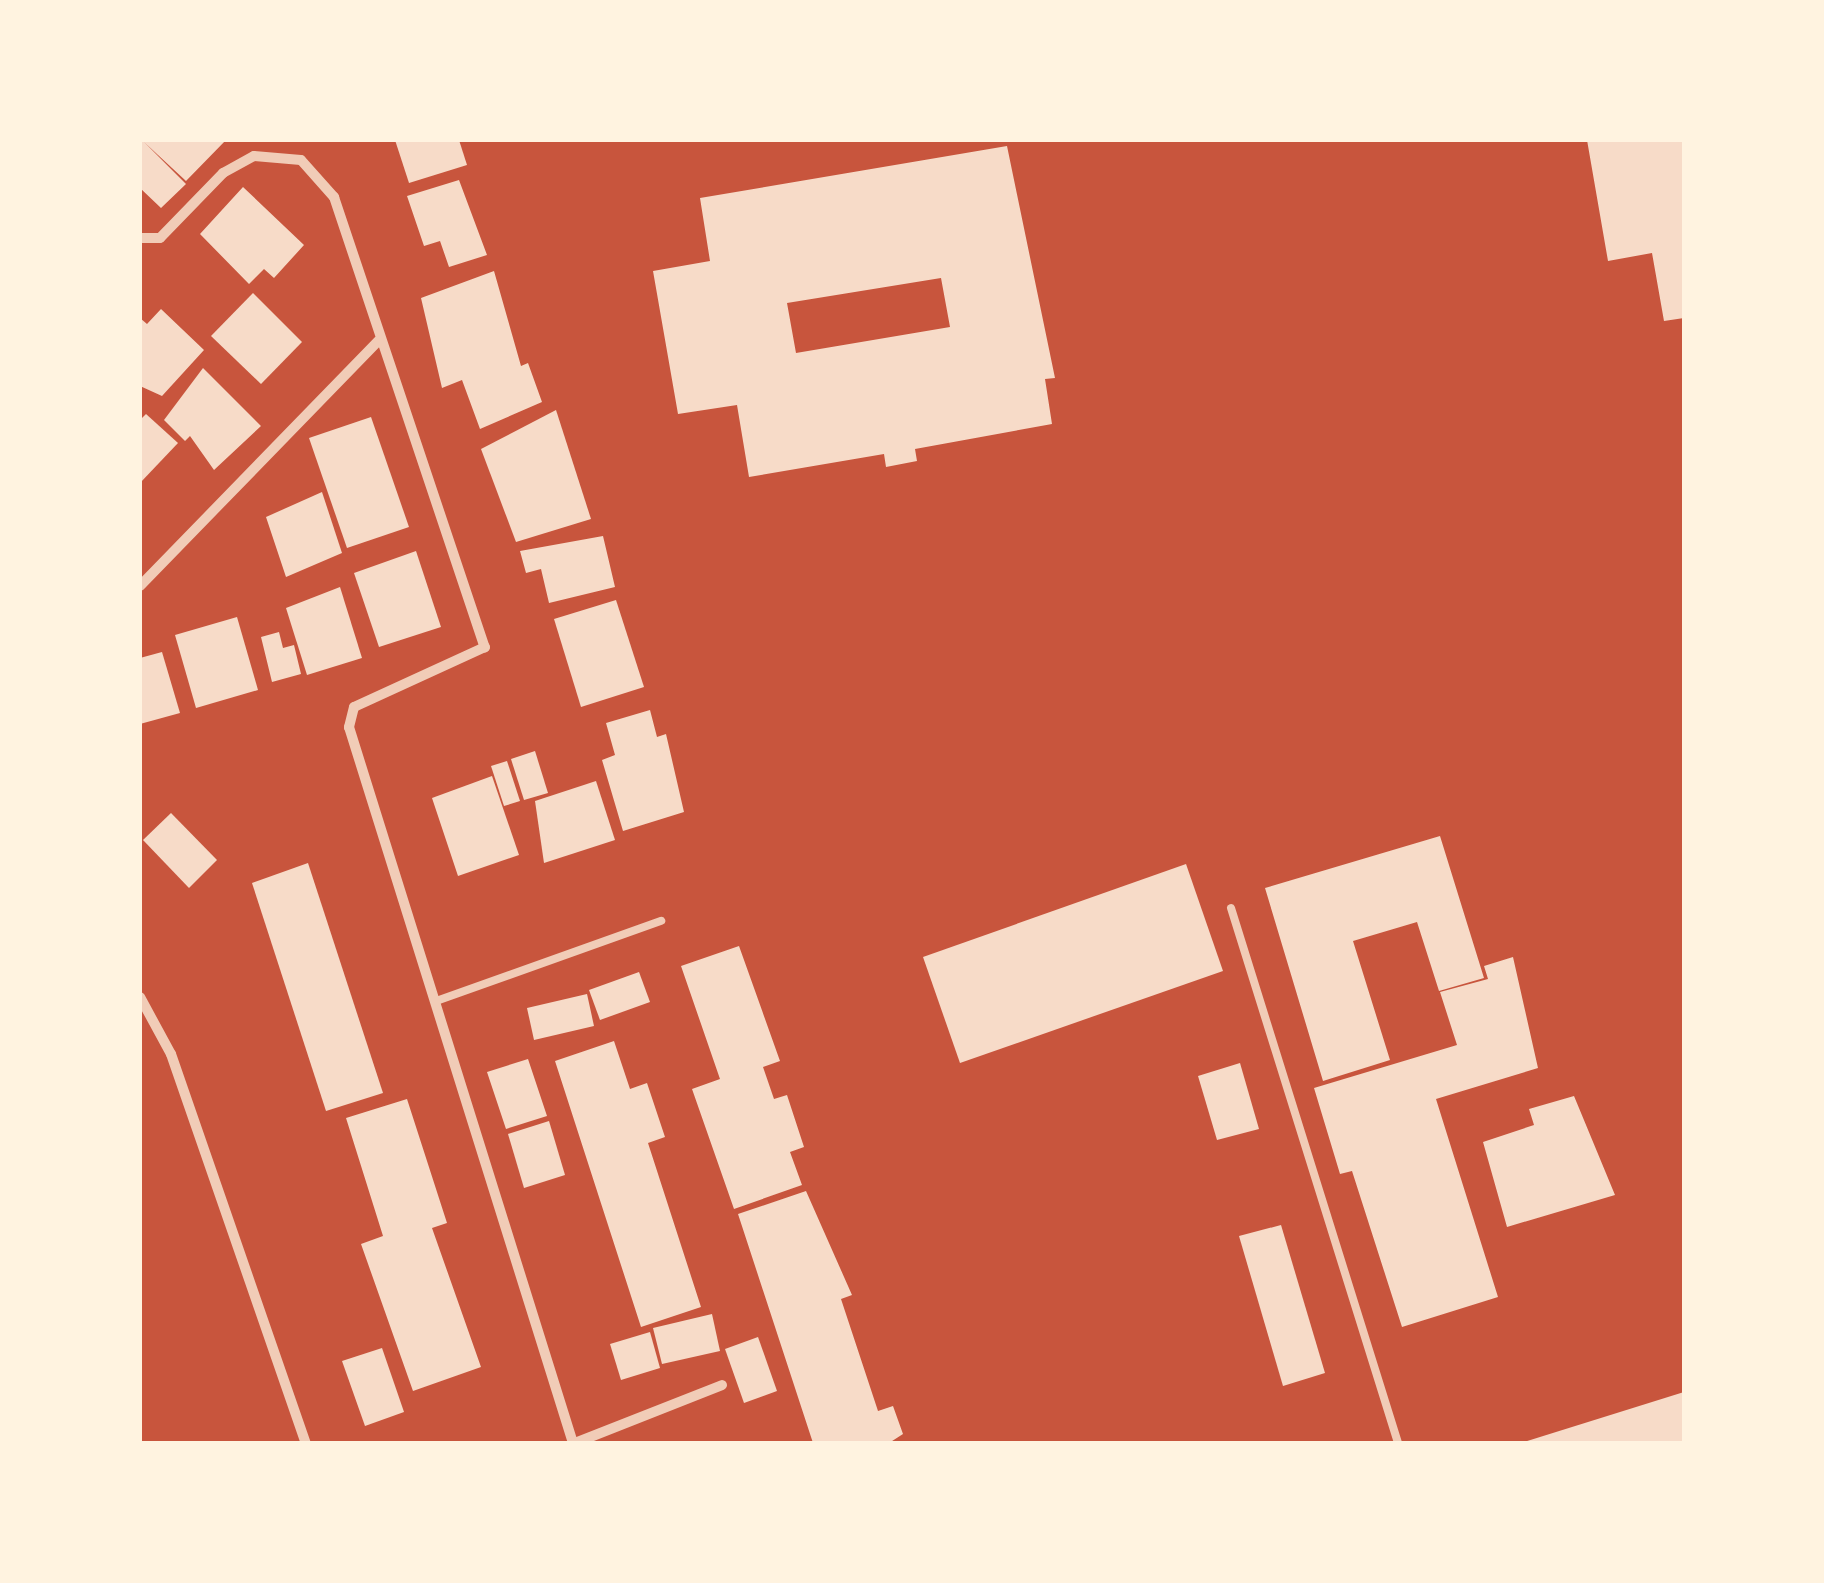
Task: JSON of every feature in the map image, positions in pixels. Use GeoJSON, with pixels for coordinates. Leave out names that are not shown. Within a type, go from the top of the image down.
{"type":"FeatureCollection","features":[{"type":"Feature","properties":{"kind":"street"},"geometry":{"type":"LineString","coordinates":[[140,238],[176,225],[238,161],[301,160],[334,198],[378,341],[484,637],[474,659],[354,707],[348,718],[574,1443],[722,1385]]}},
{"type":"Feature","properties":{"kind":"street"},"geometry":{"type":"LineString","coordinates":[[140,586],[378,341]]}},
{"type":"Feature","properties":{"kind":"street"},"geometry":{"type":"LineString","coordinates":[[140,998],[171,1054],[306,1443]]}},
{"type":"Feature","properties":{"kind":"lane"},"geometry":{"type":"LineString","coordinates":[[1230,908],[1398,1443]]}},
{"type":"Feature","properties":{"kind":"lane"},"geometry":{"type":"LineString","coordinates":[[439,1000],[660,921]]}},
{"type":"Feature","properties":{"kind":"building"},"geometry":{"type":"Polygon","coordinates":[[[140,140],[226,140],[186,181],[144,142],[186,184],[161,208],[140,188],[140,140]]]}},
{"type":"Feature","properties":{"kind":"building"},"geometry":{"type":"Polygon","coordinates":[[[395,140],[459,140],[467,165],[409,183],[395,140]]]}},
{"type":"Feature","properties":{"kind":"building"},"geometry":{"type":"Polygon","coordinates":[[[1587,140],[1684,140],[1684,318],[1664,321],[1652,253],[1608,261],[1587,140]]]}},
{"type":"Feature","properties":{"kind":"building"},"geometry":{"type":"Polygon","coordinates":[[[1007,146],[1055,378],[1045,379],[1052,424],[915,449],[917,461],[886,467],[884,454],[749,477],[737,405],[678,414],[653,271],[710,261],[700,198],[1007,146]],[[941,278],[787,303],[796,353],[950,327],[941,278]]]}},
{"type":"Feature","properties":{"kind":"building"},"geometry":{"type":"Polygon","coordinates":[[[459,180],[487,255],[449,267],[440,241],[424,246],[407,196],[459,180]]]}},
{"type":"Feature","properties":{"kind":"building"},"geometry":{"type":"Polygon","coordinates":[[[243,187],[304,245],[274,278],[264,269],[249,284],[200,234],[243,187]]]}},
{"type":"Feature","properties":{"kind":"building"},"geometry":{"type":"Polygon","coordinates":[[[494,271],[521,366],[528,363],[542,402],[480,429],[462,380],[442,388],[421,298],[494,271]]]}},
{"type":"Feature","properties":{"kind":"building"},"geometry":{"type":"Polygon","coordinates":[[[253,293],[302,342],[261,384],[211,336],[253,293]]]}},
{"type":"Feature","properties":{"kind":"building"},"geometry":{"type":"Polygon","coordinates":[[[161,309],[204,350],[162,396],[140,386],[140,318],[147,324],[161,309]]]}},
{"type":"Feature","properties":{"kind":"building"},"geometry":{"type":"Polygon","coordinates":[[[203,368],[261,426],[214,470],[190,436],[185,441],[164,420],[203,368]]]}},
{"type":"Feature","properties":{"kind":"building"},"geometry":{"type":"Polygon","coordinates":[[[556,410],[591,519],[516,542],[481,449],[556,410]]]}},
{"type":"Feature","properties":{"kind":"building"},"geometry":{"type":"Polygon","coordinates":[[[146,414],[178,443],[140,483],[140,420],[146,414]]]}},
{"type":"Feature","properties":{"kind":"building"},"geometry":{"type":"Polygon","coordinates":[[[371,417],[409,527],[347,548],[309,438],[371,417]]]}},
{"type":"Feature","properties":{"kind":"building"},"geometry":{"type":"Polygon","coordinates":[[[322,492],[342,553],[286,577],[266,517],[322,492]]]}},
{"type":"Feature","properties":{"kind":"building"},"geometry":{"type":"Polygon","coordinates":[[[603,536],[615,587],[549,603],[541,569],[526,573],[520,551],[603,536]]]}},
{"type":"Feature","properties":{"kind":"building"},"geometry":{"type":"Polygon","coordinates":[[[416,551],[441,627],[379,647],[354,573],[416,551]]]}},
{"type":"Feature","properties":{"kind":"building"},"geometry":{"type":"Polygon","coordinates":[[[340,587],[362,658],[307,675],[286,608],[340,587]]]}},
{"type":"Feature","properties":{"kind":"building"},"geometry":{"type":"Polygon","coordinates":[[[616,600],[644,687],[581,707],[554,619],[616,600]]]}},
{"type":"Feature","properties":{"kind":"building"},"geometry":{"type":"Polygon","coordinates":[[[237,617],[258,690],[196,708],[175,635],[237,617]]]}},
{"type":"Feature","properties":{"kind":"building"},"geometry":{"type":"Polygon","coordinates":[[[279,632],[283,648],[294,645],[301,674],[272,682],[261,637],[279,632]]]}},
{"type":"Feature","properties":{"kind":"building"},"geometry":{"type":"Polygon","coordinates":[[[162,652],[180,713],[140,724],[140,658],[162,652]]]}},
{"type":"Feature","properties":{"kind":"building"},"geometry":{"type":"Polygon","coordinates":[[[650,710],[657,737],[666,734],[684,812],[623,831],[602,760],[615,755],[606,723],[650,710]]]}},
{"type":"Feature","properties":{"kind":"building"},"geometry":{"type":"Polygon","coordinates":[[[535,751],[548,793],[524,800],[511,759],[535,751]]]}},
{"type":"Feature","properties":{"kind":"building"},"geometry":{"type":"Polygon","coordinates":[[[507,761],[520,801],[504,806],[491,766],[507,761]]]}},
{"type":"Feature","properties":{"kind":"building"},"geometry":{"type":"Polygon","coordinates":[[[492,776],[519,855],[458,876],[432,798],[492,776]]]}},
{"type":"Feature","properties":{"kind":"building"},"geometry":{"type":"Polygon","coordinates":[[[596,781],[615,840],[544,863],[535,801],[596,781]]]}},
{"type":"Feature","properties":{"kind":"building"},"geometry":{"type":"Polygon","coordinates":[[[171,813],[217,860],[189,888],[143,840],[171,813]]]}},
{"type":"Feature","properties":{"kind":"building"},"geometry":{"type":"Polygon","coordinates":[[[1440,836],[1484,978],[1439,991],[1417,922],[1353,941],[1390,1060],[1323,1081],[1265,888],[1440,836]]]}},
{"type":"Feature","properties":{"kind":"building"},"geometry":{"type":"Polygon","coordinates":[[[308,863],[383,1093],[326,1111],[252,883],[308,863]]]}},
{"type":"Feature","properties":{"kind":"building"},"geometry":{"type":"Polygon","coordinates":[[[1186,864],[1223,971],[960,1063],[923,957],[1186,864]]]}},
{"type":"Feature","properties":{"kind":"building"},"geometry":{"type":"Polygon","coordinates":[[[739,946],[780,1061],[763,1067],[774,1099],[787,1095],[804,1147],[790,1152],[802,1185],[734,1209],[692,1089],[720,1079],[681,966],[739,946]]]}},
{"type":"Feature","properties":{"kind":"building"},"geometry":{"type":"Polygon","coordinates":[[[1513,957],[1538,1068],[1436,1099],[1498,1297],[1402,1327],[1352,1171],[1340,1174],[1314,1088],[1457,1045],[1440,992],[1488,979],[1484,966],[1513,957]]]}},
{"type":"Feature","properties":{"kind":"building"},"geometry":{"type":"Polygon","coordinates":[[[639,972],[650,1002],[600,1020],[589,990],[639,972]]]}},
{"type":"Feature","properties":{"kind":"building"},"geometry":{"type":"Polygon","coordinates":[[[587,994],[594,1026],[534,1040],[527,1008],[587,994]]]}},
{"type":"Feature","properties":{"kind":"building"},"geometry":{"type":"Polygon","coordinates":[[[614,1041],[630,1089],[647,1083],[665,1137],[648,1143],[701,1307],[641,1327],[555,1061],[614,1041]]]}},
{"type":"Feature","properties":{"kind":"building"},"geometry":{"type":"Polygon","coordinates":[[[528,1059],[547,1116],[506,1129],[487,1072],[528,1059]]]}},
{"type":"Feature","properties":{"kind":"building"},"geometry":{"type":"Polygon","coordinates":[[[1240,1063],[1259,1129],[1217,1140],[1198,1076],[1240,1063]]]}},
{"type":"Feature","properties":{"kind":"building"},"geometry":{"type":"Polygon","coordinates":[[[1574,1096],[1615,1195],[1507,1227],[1483,1142],[1534,1125],[1529,1109],[1574,1096]]]}},
{"type":"Feature","properties":{"kind":"building"},"geometry":{"type":"Polygon","coordinates":[[[407,1099],[447,1223],[432,1228],[481,1367],[413,1391],[361,1244],[383,1236],[346,1118],[407,1099]]]}},
{"type":"Feature","properties":{"kind":"building"},"geometry":{"type":"Polygon","coordinates":[[[549,1121],[565,1175],[524,1188],[508,1134],[549,1121]]]}},
{"type":"Feature","properties":{"kind":"building"},"geometry":{"type":"Polygon","coordinates":[[[806,1191],[852,1295],[841,1299],[878,1411],[893,1406],[903,1434],[889,1443],[813,1443],[738,1214],[806,1191]]]}},
{"type":"Feature","properties":{"kind":"building"},"geometry":{"type":"Polygon","coordinates":[[[1281,1225],[1325,1373],[1283,1386],[1239,1236],[1281,1225]]]}},
{"type":"Feature","properties":{"kind":"building"},"geometry":{"type":"Polygon","coordinates":[[[712,1314],[720,1351],[662,1364],[653,1328],[712,1314]]]}},
{"type":"Feature","properties":{"kind":"building"},"geometry":{"type":"Polygon","coordinates":[[[650,1332],[660,1368],[621,1380],[610,1344],[650,1332]]]}},
{"type":"Feature","properties":{"kind":"building"},"geometry":{"type":"Polygon","coordinates":[[[758,1337],[777,1391],[744,1403],[725,1349],[758,1337]]]}},
{"type":"Feature","properties":{"kind":"building"},"geometry":{"type":"Polygon","coordinates":[[[382,1348],[404,1412],[365,1426],[342,1361],[382,1348]]]}},
{"type":"Feature","properties":{"kind":"building"},"geometry":{"type":"Polygon","coordinates":[[[1684,1392],[1684,1443],[1524,1443],[1524,1442],[1684,1392]]]}}]}
